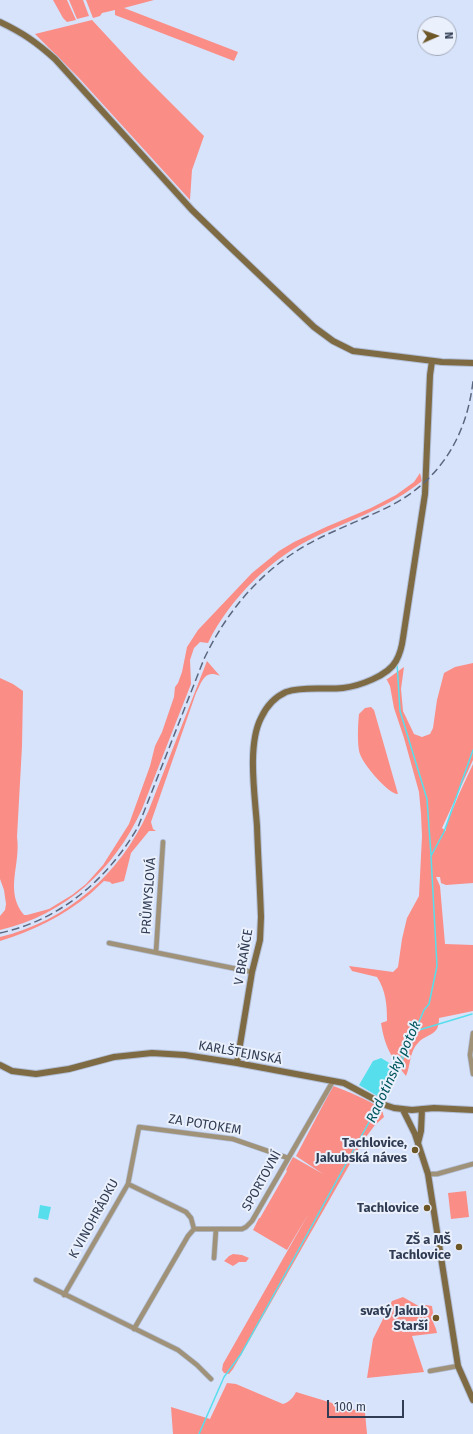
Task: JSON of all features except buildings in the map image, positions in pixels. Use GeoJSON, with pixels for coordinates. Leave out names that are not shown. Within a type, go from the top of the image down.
{"type":"FeatureCollection","features":[{"type":"Feature","properties":{"kind":"street"},"geometry":{"type":"LineString","coordinates":[[0,22],[36,42],[54,59],[192,210],[233,251],[323,334],[338,344],[353,351],[432,361],[473,363]]}},
{"type":"Feature","properties":{"kind":"street","name":"V BRAŇCE"},"geometry":{"type":"LineString","coordinates":[[238,1063],[252,972],[260,940],[261,917],[254,741],[261,718],[269,705],[284,693],[297,689],[344,688],[367,682],[380,676],[390,669],[396,662],[401,650],[425,494],[430,374],[432,361]]}},
{"type":"Feature","properties":{"kind":"street","name":"PRŮMYSLOVÁ"},"geometry":{"type":"LineString","coordinates":[[156,952],[163,842]]}},
{"type":"Feature","properties":{"kind":"street","name":"PRŮMYSLOVÁ"},"geometry":{"type":"LineString","coordinates":[[109,943],[252,972]]}},
{"type":"Feature","properties":{"kind":"street"},"geometry":{"type":"LineString","coordinates":[[473,1033],[470,1056],[473,1074]]}},
{"type":"Feature","properties":{"kind":"street","name":"KARLŠTEJNSKÁ"},"geometry":{"type":"LineString","coordinates":[[0,1065],[12,1071],[36,1074],[69,1069],[114,1057],[152,1053],[185,1055],[238,1063],[344,1083],[385,1105],[403,1110],[447,1108],[473,1110]]}},
{"type":"Feature","properties":{"kind":"street","name":"SPORTOVNÍ"},"geometry":{"type":"LineString","coordinates":[[194,1229],[242,1229],[252,1221],[333,1081]]}},
{"type":"Feature","properties":{"kind":"street"},"geometry":{"type":"LineString","coordinates":[[418,1143],[421,1131],[422,1109]]}},
{"type":"Feature","properties":{"kind":"street"},"geometry":{"type":"LineString","coordinates":[[403,1110],[411,1125],[428,1174],[458,1366],[473,1400]]}},
{"type":"Feature","properties":{"kind":"street","name":"ZA POTOKEM"},"geometry":{"type":"LineString","coordinates":[[139,1127],[233,1139],[288,1158]]}},
{"type":"Feature","properties":{"kind":"street","name":"K VINOHRÁDKU"},"geometry":{"type":"LineString","coordinates":[[64,1295],[128,1184],[139,1127]]}},
{"type":"Feature","properties":{"kind":"street"},"geometry":{"type":"LineString","coordinates":[[428,1174],[437,1174],[473,1164]]}},
{"type":"Feature","properties":{"kind":"street"},"geometry":{"type":"LineString","coordinates":[[128,1184],[186,1212],[191,1218],[194,1229],[188,1236],[134,1329]]}},
{"type":"Feature","properties":{"kind":"street"},"geometry":{"type":"LineString","coordinates":[[214,1258],[216,1228]]}},
{"type":"Feature","properties":{"kind":"street"},"geometry":{"type":"LineString","coordinates":[[36,1280],[178,1350],[211,1379]]}},
{"type":"Feature","properties":{"kind":"street"},"geometry":{"type":"LineString","coordinates":[[430,1371],[458,1366]]}},
{"type":"Feature","properties":{"kind":"shaded area"},"geometry":{"type":"Polygon","coordinates":[[[53,0],[67,0],[76,20],[67,22],[63,18],[53,0]]]}},
{"type":"Feature","properties":{"kind":"shaded area"},"geometry":{"type":"Polygon","coordinates":[[[69,0],[83,0],[89,16],[77,19],[69,0]]]}},
{"type":"Feature","properties":{"kind":"shaded area"},"geometry":{"type":"Polygon","coordinates":[[[86,0],[154,0],[124,8],[238,52],[234,61],[115,15],[115,10],[102,13],[100,16],[93,18],[86,0]]]}},
{"type":"Feature","properties":{"kind":"shaded area"},"geometry":{"type":"Polygon","coordinates":[[[92,20],[143,75],[204,136],[192,170],[190,200],[78,77],[35,34],[92,20]]]}},
{"type":"Feature","properties":{"kind":"shaded area"},"geometry":{"type":"Polygon","coordinates":[[[420,473],[422,481],[410,490],[385,505],[300,545],[269,567],[240,595],[217,626],[208,643],[200,642],[194,648],[190,660],[191,684],[142,809],[131,831],[118,851],[102,870],[85,886],[66,901],[46,913],[24,923],[0,930],[0,916],[5,910],[6,904],[4,890],[0,879],[0,678],[23,691],[22,746],[17,837],[18,847],[14,887],[18,906],[24,915],[27,915],[49,909],[72,895],[86,884],[103,865],[129,824],[150,766],[155,746],[162,732],[174,697],[175,687],[182,672],[187,647],[198,630],[252,573],[279,551],[294,542],[371,508],[396,495],[414,482],[420,473]]]}},
{"type":"Feature","properties":{"kind":"shaded area"},"geometry":{"type":"Polygon","coordinates":[[[207,661],[220,676],[215,674],[207,675],[196,693],[151,822],[153,829],[156,831],[149,831],[131,853],[124,881],[112,884],[104,881],[80,902],[58,916],[36,928],[0,941],[0,937],[24,930],[69,907],[89,892],[107,875],[122,855],[136,835],[148,812],[207,661]]]}},
{"type":"Feature","properties":{"kind":"shaded area"},"geometry":{"type":"Polygon","coordinates":[[[473,663],[473,760],[442,828],[446,831],[446,826],[473,764],[473,883],[446,885],[441,883],[440,877],[436,877],[440,886],[445,944],[473,945],[473,1011],[439,1018],[439,1024],[435,1031],[418,1043],[413,1050],[406,1076],[393,1057],[384,1039],[381,1023],[387,1021],[387,1009],[380,982],[377,977],[352,971],[349,966],[393,972],[398,967],[407,918],[419,896],[422,836],[419,792],[394,708],[390,686],[386,680],[404,667],[401,689],[403,711],[414,734],[422,737],[430,734],[433,728],[437,700],[444,673],[455,667],[473,663]]]}},
{"type":"Feature","properties":{"kind":"shaded area"},"geometry":{"type":"Polygon","coordinates":[[[371,707],[374,710],[398,794],[388,789],[376,778],[360,754],[358,740],[359,714],[365,708],[371,707]]]}},
{"type":"Feature","properties":{"kind":"shaded area"},"geometry":{"type":"Polygon","coordinates":[[[333,1086],[373,1104],[382,1111],[384,1117],[375,1125],[363,1141],[233,1369],[229,1374],[224,1373],[222,1370],[223,1364],[309,1213],[287,1250],[253,1230],[287,1171],[286,1170],[293,1157],[323,1174],[296,1156],[333,1086]]]}},
{"type":"Feature","properties":{"kind":"shaded area"},"geometry":{"type":"Polygon","coordinates":[[[466,1191],[469,1217],[451,1219],[448,1193],[466,1191]]]}},
{"type":"Feature","properties":{"kind":"shaded area"},"geometry":{"type":"Polygon","coordinates":[[[233,1254],[242,1255],[249,1258],[246,1262],[239,1262],[233,1266],[224,1261],[233,1254]]]}},
{"type":"Feature","properties":{"kind":"shaded area"},"geometry":{"type":"Polygon","coordinates":[[[403,1297],[422,1308],[426,1305],[432,1306],[433,1313],[431,1317],[437,1333],[412,1336],[424,1372],[367,1378],[373,1339],[392,1301],[403,1297]]]}},
{"type":"Feature","properties":{"kind":"shaded area"},"geometry":{"type":"Polygon","coordinates":[[[227,1383],[236,1384],[283,1404],[291,1400],[296,1392],[365,1413],[367,1434],[173,1434],[171,1407],[210,1419],[227,1383]]]}},
{"type":"Feature","properties":{"kind":"water"},"geometry":{"type":"Polygon","coordinates":[[[381,1058],[396,1067],[379,1097],[359,1085],[373,1061],[381,1058]]]}},
{"type":"Feature","properties":{"kind":"water"},"geometry":{"type":"Polygon","coordinates":[[[40,1205],[51,1207],[48,1220],[38,1218],[40,1205]]]}},
{"type":"Feature","properties":{"kind":"waterway"},"geometry":{"type":"LineString","coordinates":[[397,663],[400,711],[427,799],[431,855]]}},
{"type":"Feature","properties":{"kind":"waterway","name":"Radotínský potok"},"geometry":{"type":"LineString","coordinates":[[382,1102],[424,1010],[429,1004],[437,966],[431,856],[444,832],[473,750]]}},
{"type":"Feature","properties":{"kind":"waterway"},"geometry":{"type":"LineString","coordinates":[[414,1035],[419,1030],[472,1014]]}},
{"type":"Feature","properties":{"kind":"waterway","name":"Radotínský potok"},"geometry":{"type":"LineString","coordinates":[[392,1066],[405,1053]]}},
{"type":"Feature","properties":{"kind":"waterway","name":"Radotínský potok"},"geometry":{"type":"LineString","coordinates":[[199,1434],[224,1377],[241,1354],[373,1115],[380,1105]]}},
{"type":"Feature","properties":{"kind":"railway"},"geometry":{"type":"LineString","coordinates":[[0,933],[22,927],[62,908],[80,895],[112,864],[138,827],[204,659],[230,614],[265,575],[292,554],[316,540],[392,505],[409,494],[438,469],[449,454],[465,420],[473,381]]}},
{"type":"Feature","properties":{"kind":"place","name":"Tachlovice, Jakubská náves"},"geometry":{"type":"Point","coordinates":[415,1150]}},
{"type":"Feature","properties":{"kind":"place","name":"Tachlovice"},"geometry":{"type":"Point","coordinates":[427,1208]}},
{"type":"Feature","properties":{"kind":"place","name":"ZŠ a MŠ Tachlovice"},"geometry":{"type":"Point","coordinates":[459,1247]}},
{"type":"Feature","properties":{"kind":"place","name":"svatý Jakub Starší"},"geometry":{"type":"Point","coordinates":[436,1318]}}]}
